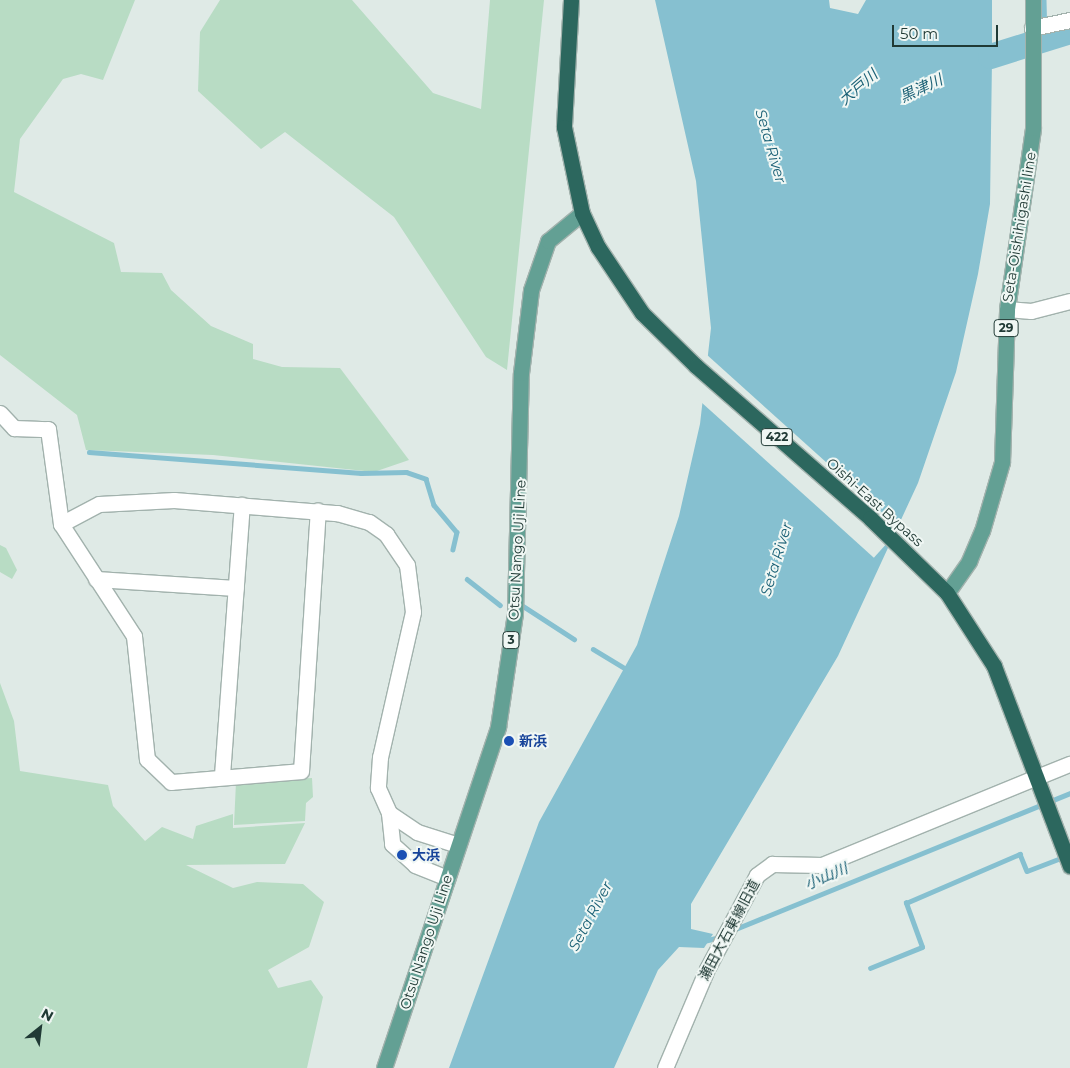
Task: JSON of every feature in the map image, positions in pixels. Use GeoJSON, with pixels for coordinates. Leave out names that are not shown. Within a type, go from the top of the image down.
{"type":"FeatureCollection","features":[{"type":"Feature","properties":{"kind":"highway","name":"422"},"geometry":{"type":"LineString","coordinates":[[571,0],[564,127],[582,213]]}},
{"type":"Feature","properties":{"kind":"highway","name":"Oishi-East Bypass"},"geometry":{"type":"LineString","coordinates":[[582,213],[618,282],[642,313],[696,366],[914,559],[948,592],[994,666],[1070,866]]}},
{"type":"Feature","properties":{"kind":"main road","name":"Seta-Oishihigashi line"},"geometry":{"type":"LineString","coordinates":[[948,592],[969,561],[982,531],[1002,462],[1006,308],[1033,128],[1032,40],[1034,0]]}},
{"type":"Feature","properties":{"kind":"main road","name":"Otsu Nango Uji Line"},"geometry":{"type":"LineString","coordinates":[[384,1068],[498,727],[516,613],[521,373],[531,290],[548,241],[582,213]]}},
{"type":"Feature","properties":{"kind":"street"},"geometry":{"type":"LineString","coordinates":[[1032,40],[1070,20]]}},
{"type":"Feature","properties":{"kind":"street"},"geometry":{"type":"LineString","coordinates":[[1006,308],[1031,311],[1070,301]]}},
{"type":"Feature","properties":{"kind":"street"},"geometry":{"type":"LineString","coordinates":[[0,413],[14,428],[48,429],[62,524],[134,636],[147,759],[171,782],[222,775],[301,771],[318,511]]}},
{"type":"Feature","properties":{"kind":"street"},"geometry":{"type":"LineString","coordinates":[[62,524],[99,504],[137,500],[318,511],[369,522],[386,534],[407,565],[413,590],[413,612],[380,757],[378,788],[390,813],[392,844],[415,865],[447,878]]}},
{"type":"Feature","properties":{"kind":"street"},"geometry":{"type":"LineString","coordinates":[[222,775],[242,505]]}},
{"type":"Feature","properties":{"kind":"street"},"geometry":{"type":"LineString","coordinates":[[96,579],[236,588]]}},
{"type":"Feature","properties":{"kind":"street","name":"瀬田大石東線旧道"},"geometry":{"type":"LineString","coordinates":[[665,1068],[674,1039],[757,875],[772,864],[822,864],[1070,764]]}},
{"type":"Feature","properties":{"kind":"street"},"geometry":{"type":"LineString","coordinates":[[390,813],[417,832],[458,845]]}},
{"type":"Feature","properties":{"kind":"green space"},"geometry":{"type":"Polygon","coordinates":[[[0,0],[135,0],[103,80],[81,74],[63,79],[20,139],[14,192],[114,243],[121,272],[162,273],[171,290],[211,326],[253,344],[253,359],[282,367],[340,368],[409,460],[374,472],[213,455],[86,450],[77,415],[0,355],[0,0]]]}},
{"type":"Feature","properties":{"kind":"green space"},"geometry":{"type":"Polygon","coordinates":[[[220,0],[352,0],[433,93],[481,109],[490,0],[544,0],[507,370],[486,357],[394,217],[285,132],[261,149],[198,91],[200,32],[220,0]]]}},
{"type":"Feature","properties":{"kind":"green space"},"geometry":{"type":"Polygon","coordinates":[[[0,545],[6,548],[17,570],[12,579],[0,572],[0,545]]]}},
{"type":"Feature","properties":{"kind":"green space"},"geometry":{"type":"Polygon","coordinates":[[[0,683],[14,721],[20,771],[108,785],[113,806],[145,841],[162,827],[193,839],[196,826],[233,814],[233,828],[305,823],[285,864],[186,865],[233,888],[257,882],[303,884],[324,902],[309,947],[268,970],[278,988],[311,980],[323,997],[307,1068],[0,1068],[0,683]]]}},
{"type":"Feature","properties":{"kind":"green space"},"geometry":{"type":"Polygon","coordinates":[[[312,778],[313,797],[306,803],[305,821],[234,825],[236,782],[312,778]]]}},
{"type":"Feature","properties":{"kind":"water"},"geometry":{"type":"Polygon","coordinates":[[[655,0],[829,0],[830,8],[858,14],[866,0],[992,0],[992,44],[1022,43],[1020,52],[992,60],[990,204],[978,274],[956,372],[918,483],[838,656],[691,904],[691,929],[713,934],[704,948],[679,947],[658,970],[614,1068],[449,1068],[539,822],[637,645],[679,516],[700,424],[711,328],[696,181],[655,0]]]}},
{"type":"Feature","properties":{"kind":"pier"},"geometry":{"type":"Polygon","coordinates":[[[706,354],[900,529],[874,558],[680,383],[706,354]]]}},
{"type":"Feature","properties":{"kind":"waterway"},"geometry":{"type":"LineString","coordinates":[[1044,0],[1045,42]]}},
{"type":"Feature","properties":{"kind":"waterway","name":"黒津川"},"geometry":{"type":"LineString","coordinates":[[990,56],[1070,31]]}},
{"type":"Feature","properties":{"kind":"waterway"},"geometry":{"type":"LineString","coordinates":[[89,452],[361,473],[406,472],[426,479],[434,505],[457,532],[453,550]]}},
{"type":"Feature","properties":{"kind":"waterway"},"geometry":{"type":"LineString","coordinates":[[467,579],[500,605]]}},
{"type":"Feature","properties":{"kind":"waterway"},"geometry":{"type":"LineString","coordinates":[[523,606],[574,639]]}},
{"type":"Feature","properties":{"kind":"waterway"},"geometry":{"type":"LineString","coordinates":[[593,649],[626,669]]}},
{"type":"Feature","properties":{"kind":"waterway","name":"小山川"},"geometry":{"type":"LineString","coordinates":[[733,930],[1070,793]]}},
{"type":"Feature","properties":{"kind":"waterway"},"geometry":{"type":"LineString","coordinates":[[870,968],[922,947],[906,903],[1020,854],[1027,871],[1064,857]]}},
{"type":"Feature","properties":{"kind":"waterway","name":"小山川"},"geometry":{"type":"LineString","coordinates":[[704,941],[720,937]]}},
{"type":"Feature","properties":{"kind":"place","name":"新浜"},"geometry":{"type":"Point","coordinates":[509,741]}},
{"type":"Feature","properties":{"kind":"place","name":"大浜"},"geometry":{"type":"Point","coordinates":[402,855]}},
{"type":"Feature","properties":{"kind":"water label","name":"大戸川"},"geometry":{"type":"Point","coordinates":[858,87]}},
{"type":"Feature","properties":{"kind":"water label","name":"Seta River"},"geometry":{"type":"Point","coordinates":[771,146]}},
{"type":"Feature","properties":{"kind":"water label","name":"Seta River"},"geometry":{"type":"Point","coordinates":[776,559]}},
{"type":"Feature","properties":{"kind":"water label","name":"Seta River"},"geometry":{"type":"Point","coordinates":[590,916]}}]}
